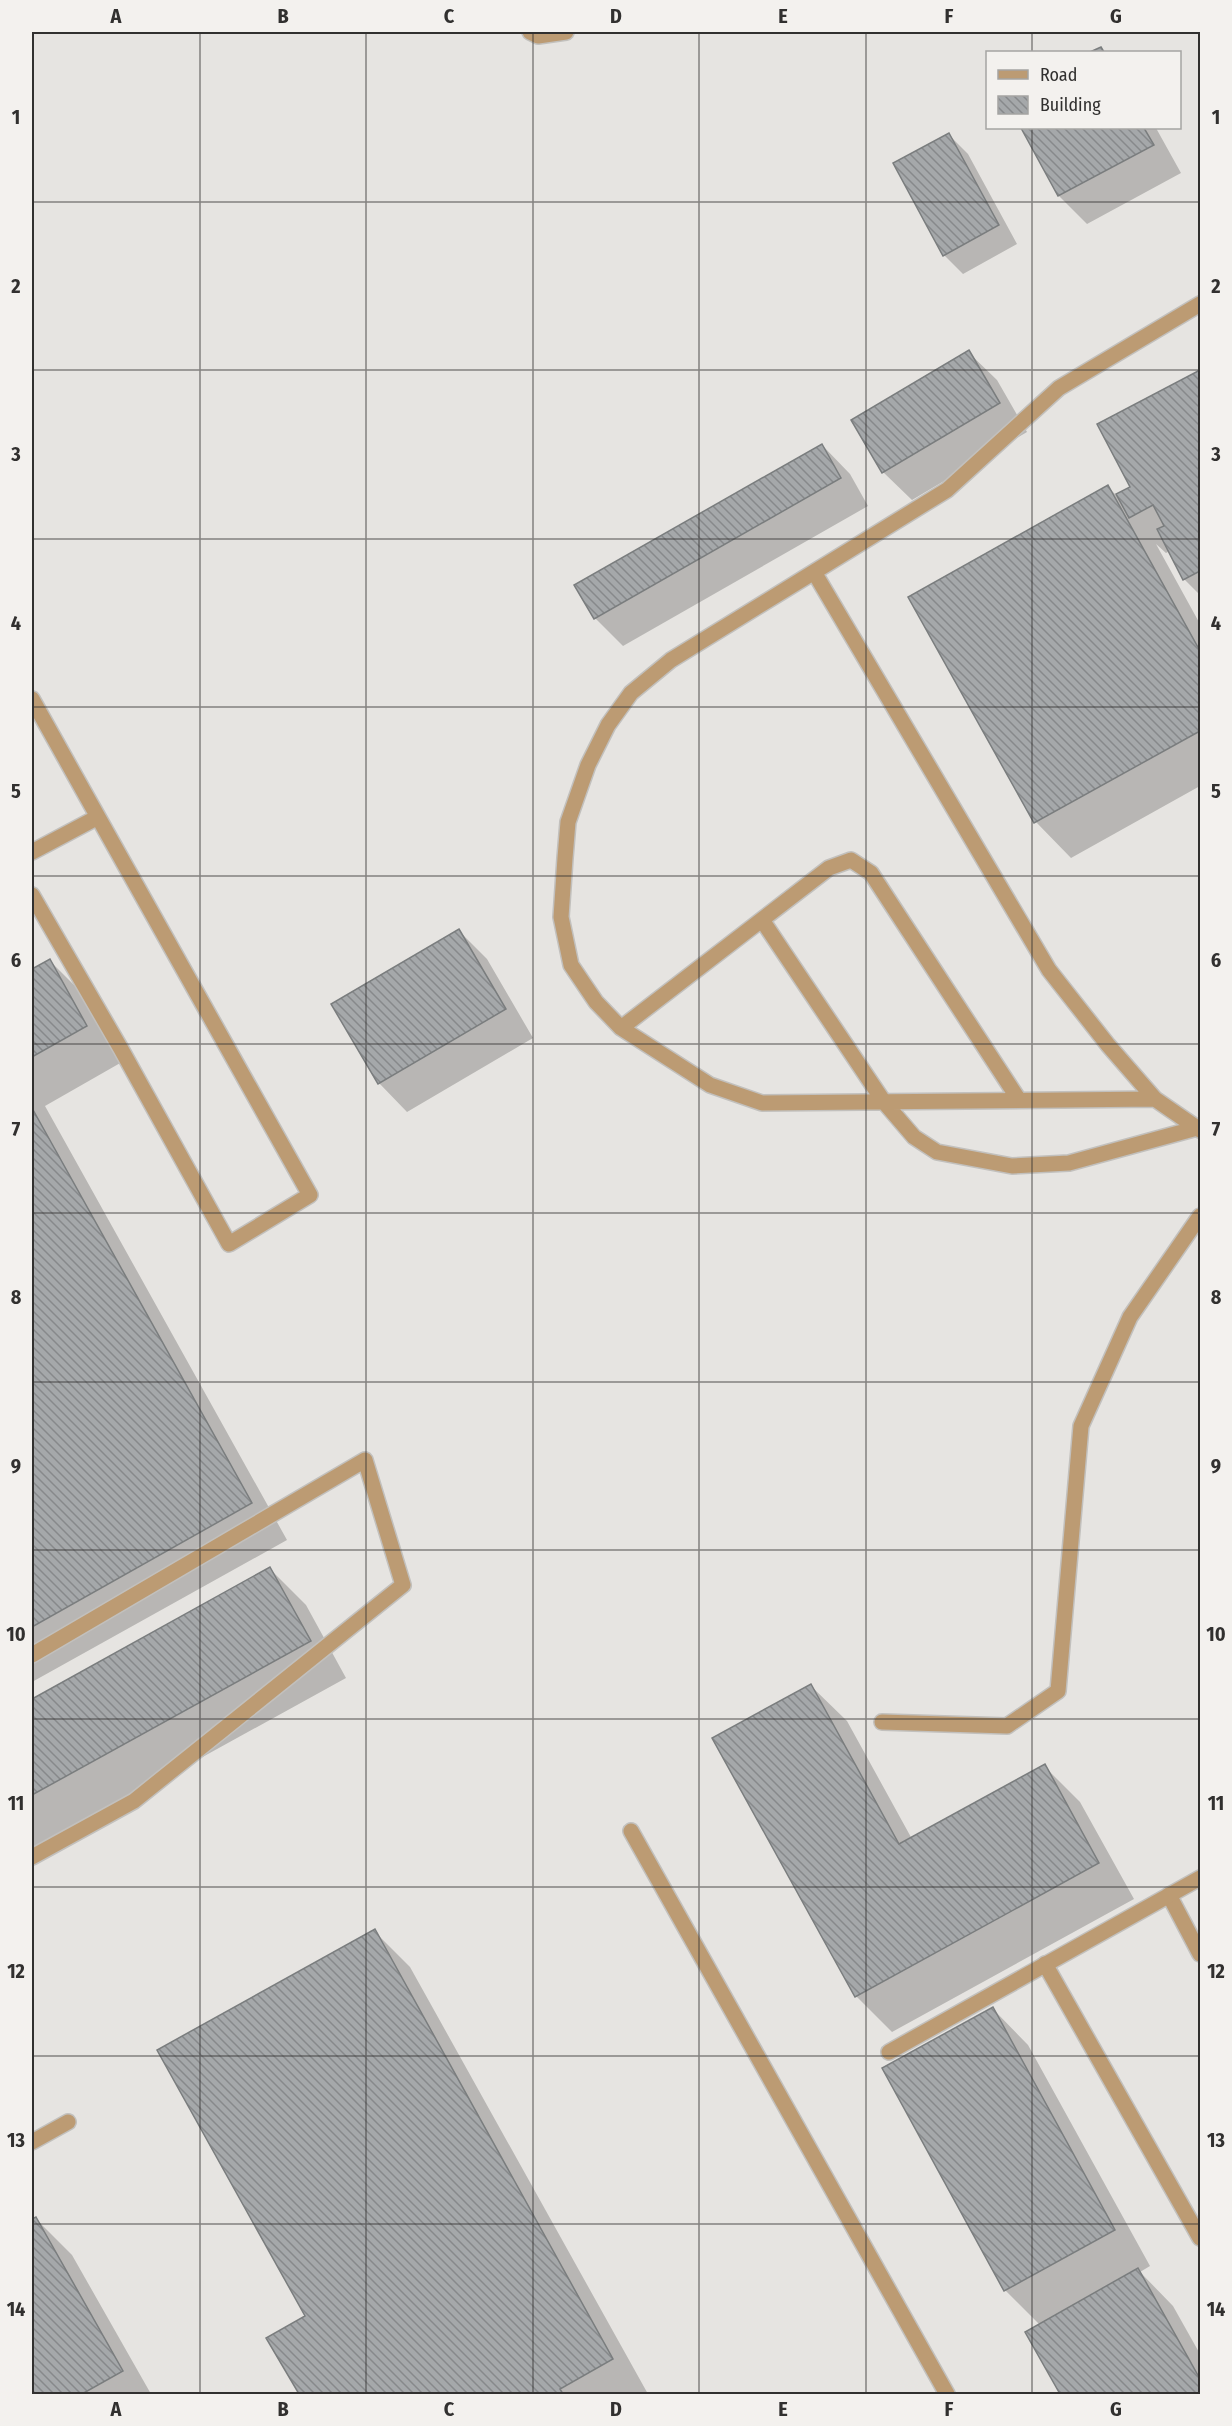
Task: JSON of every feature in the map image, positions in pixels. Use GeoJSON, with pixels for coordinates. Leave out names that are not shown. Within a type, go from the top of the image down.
{"type":"FeatureCollection","features":[{"type":"Feature","properties":{"kind":"street"},"geometry":{"type":"LineString","coordinates":[[530,32],[538,36],[566,32]]}},
{"type":"Feature","properties":{"kind":"street"},"geometry":{"type":"LineString","coordinates":[[1155,1099],[762,1102],[710,1085],[621,1028],[596,1002],[571,965],[561,917],[568,822],[588,765],[608,725],[631,693],[670,660],[947,490],[1059,388],[1200,304]]}},
{"type":"Feature","properties":{"kind":"street"},"geometry":{"type":"LineString","coordinates":[[814,572],[1049,970],[1108,1045],[1155,1099],[1199,1129]]}},
{"type":"Feature","properties":{"kind":"street"},"geometry":{"type":"LineString","coordinates":[[32,699],[309,1195],[228,1244],[121,1049],[32,895]]}},
{"type":"Feature","properties":{"kind":"street"},"geometry":{"type":"LineString","coordinates":[[32,852],[98,817]]}},
{"type":"Feature","properties":{"kind":"street"},"geometry":{"type":"LineString","coordinates":[[621,1028],[829,868],[851,860],[871,873],[1019,1100]]}},
{"type":"Feature","properties":{"kind":"street"},"geometry":{"type":"LineString","coordinates":[[762,920],[884,1102],[914,1137],[937,1152],[1012,1166],[1069,1163],[1199,1129]]}},
{"type":"Feature","properties":{"kind":"street"},"geometry":{"type":"LineString","coordinates":[[882,1722],[1007,1726],[1058,1691],[1081,1426],[1130,1317],[1200,1216]]}},
{"type":"Feature","properties":{"kind":"street"},"geometry":{"type":"LineString","coordinates":[[32,1655],[365,1460],[403,1585],[134,1801],[32,1857]]}},
{"type":"Feature","properties":{"kind":"street"},"geometry":{"type":"LineString","coordinates":[[631,1831],[947,2394]]}},
{"type":"Feature","properties":{"kind":"street"},"geometry":{"type":"LineString","coordinates":[[889,2052],[1200,1878]]}},
{"type":"Feature","properties":{"kind":"street"},"geometry":{"type":"LineString","coordinates":[[1169,1895],[1200,1954]]}},
{"type":"Feature","properties":{"kind":"street"},"geometry":{"type":"LineString","coordinates":[[1045,1964],[1194,2210],[1200,2238]]}},
{"type":"Feature","properties":{"kind":"street"},"geometry":{"type":"LineString","coordinates":[[32,2142],[68,2122]]}},
{"type":"Feature","properties":{"kind":"building"},"geometry":{"type":"Polygon","coordinates":[[[1022,129],[1145,129],[1154,145],[1058,196],[1022,129]]]}},
{"type":"Feature","properties":{"kind":"building"},"geometry":{"type":"Polygon","coordinates":[[[949,133],[999,225],[943,256],[893,163],[949,133]]]}},
{"type":"Feature","properties":{"kind":"building"},"geometry":{"type":"Polygon","coordinates":[[[969,350],[1000,403],[882,473],[851,420],[969,350]]]}},
{"type":"Feature","properties":{"kind":"building"},"geometry":{"type":"Polygon","coordinates":[[[1200,370],[1200,571],[1183,580],[1157,529],[1164,526],[1153,505],[1129,518],[1116,494],[1130,487],[1097,424],[1200,370]]]}},
{"type":"Feature","properties":{"kind":"building"},"geometry":{"type":"Polygon","coordinates":[[[822,444],[841,478],[594,619],[574,585],[822,444]]]}},
{"type":"Feature","properties":{"kind":"building"},"geometry":{"type":"Polygon","coordinates":[[[1108,485],[1200,651],[1200,731],[1034,823],[908,597],[1108,485]]]}},
{"type":"Feature","properties":{"kind":"building"},"geometry":{"type":"Polygon","coordinates":[[[459,929],[506,1009],[378,1084],[331,1004],[459,929]]]}},
{"type":"Feature","properties":{"kind":"building"},"geometry":{"type":"Polygon","coordinates":[[[50,959],[87,1026],[32,1057],[32,969],[50,959]]]}},
{"type":"Feature","properties":{"kind":"building"},"geometry":{"type":"Polygon","coordinates":[[[32,1108],[252,1503],[32,1627],[32,1108]]]}},
{"type":"Feature","properties":{"kind":"building"},"geometry":{"type":"Polygon","coordinates":[[[270,1567],[311,1641],[32,1795],[32,1699],[270,1567]]]}},
{"type":"Feature","properties":{"kind":"building"},"geometry":{"type":"Polygon","coordinates":[[[811,1684],[899,1844],[1045,1764],[1099,1863],[855,1997],[712,1738],[811,1684]]]}},
{"type":"Feature","properties":{"kind":"building"},"geometry":{"type":"Polygon","coordinates":[[[375,1929],[613,2359],[560,2389],[563,2394],[299,2394],[266,2338],[305,2316],[157,2050],[375,1929]]]}},
{"type":"Feature","properties":{"kind":"building"},"geometry":{"type":"Polygon","coordinates":[[[993,2007],[1115,2230],[1004,2291],[882,2068],[993,2007]]]}},
{"type":"Feature","properties":{"kind":"building"},"geometry":{"type":"Polygon","coordinates":[[[36,2217],[123,2371],[82,2394],[32,2394],[32,2219],[36,2217]]]}},
{"type":"Feature","properties":{"kind":"building"},"geometry":{"type":"Polygon","coordinates":[[[1138,2268],[1200,2379],[1200,2394],[1060,2394],[1025,2332],[1138,2268]]]}}]}
